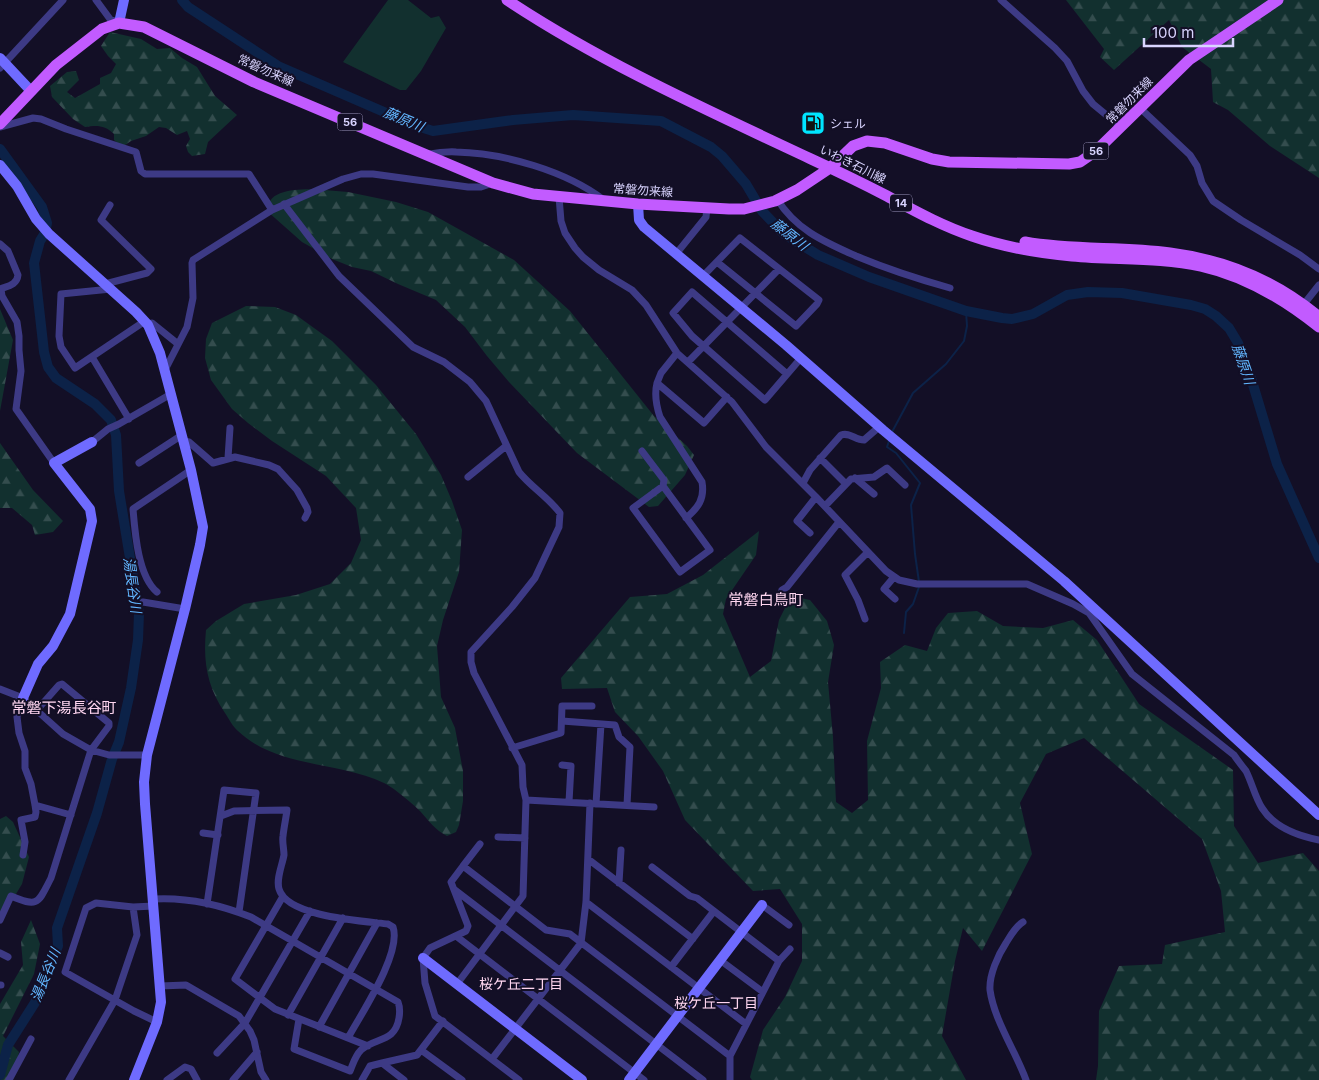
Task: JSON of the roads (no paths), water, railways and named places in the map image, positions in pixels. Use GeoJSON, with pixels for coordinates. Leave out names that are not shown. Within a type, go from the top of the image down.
{"type":"FeatureCollection","features":[{"type":"Feature","properties":{"kind":"main road","name":"いわき石川線"},"geometry":{"type":"LineString","coordinates":[[507,0],[590,51],[739,126],[833,166],[938,223],[999,244],[1044,253],[1175,262],[1202,266],[1245,280],[1280,298],[1319,328]]}},
{"type":"Feature","properties":{"kind":"main road","name":"いわき石川線"},"geometry":{"type":"LineString","coordinates":[[520,0],[586,41],[649,74],[833,166],[955,222],[1029,243],[1077,248],[1170,252],[1209,260],[1261,279],[1304,304],[1319,317]]}},
{"type":"Feature","properties":{"kind":"main road","name":"常磐勿来線"},"geometry":{"type":"LineString","coordinates":[[119,23],[144,27],[248,78],[493,183],[533,194],[606,202],[746,209],[776,200],[797,190],[833,166],[853,146],[867,140],[885,143],[932,159],[949,162],[1076,164],[1096,151],[1189,60],[1278,0]]}},
{"type":"Feature","properties":{"kind":"main road"},"geometry":{"type":"LineString","coordinates":[[0,126],[56,65],[102,29],[119,23]]}},
{"type":"Feature","properties":{"kind":"street"},"geometry":{"type":"LineString","coordinates":[[31,91],[1,63],[63,0]]}},
{"type":"Feature","properties":{"kind":"street"},"geometry":{"type":"LineString","coordinates":[[96,0],[110,19],[119,23],[124,0]]}},
{"type":"Feature","properties":{"kind":"street"},"geometry":{"type":"LineString","coordinates":[[1001,0],[1055,48],[1093,104],[1120,127]]}},
{"type":"Feature","properties":{"kind":"street"},"geometry":{"type":"LineString","coordinates":[[1140,108],[1190,155],[1197,166],[1202,183],[1213,201],[1300,255],[1319,269]]}},
{"type":"Feature","properties":{"kind":"street"},"geometry":{"type":"LineString","coordinates":[[0,126],[34,118],[49,121],[66,129],[136,152],[141,170],[145,174],[249,174],[272,210]]}},
{"type":"Feature","properties":{"kind":"street"},"geometry":{"type":"LineString","coordinates":[[425,155],[456,152],[516,161],[559,176],[592,191],[606,202]]}},
{"type":"Feature","properties":{"kind":"street"},"geometry":{"type":"LineString","coordinates":[[0,165],[17,186],[45,230],[146,323],[154,337],[165,370],[200,508],[203,533],[147,755],[144,782],[161,1002],[157,1022],[134,1080]]}},
{"type":"Feature","properties":{"kind":"street"},"geometry":{"type":"LineString","coordinates":[[165,370],[187,327],[193,298],[193,260],[272,210],[343,179],[360,174],[373,174],[468,187],[481,187],[493,183]]}},
{"type":"Feature","properties":{"kind":"street"},"geometry":{"type":"LineString","coordinates":[[559,197],[561,221],[565,233],[583,258],[632,290],[646,305],[677,352],[727,397],[766,447],[894,577],[906,582],[919,584],[1027,584],[1092,611],[1132,674],[1234,755],[1246,772],[1261,807],[1269,817],[1280,826],[1300,835],[1319,840]]}},
{"type":"Feature","properties":{"kind":"street"},"geometry":{"type":"LineString","coordinates":[[776,200],[795,222],[824,242],[893,271],[950,288]]}},
{"type":"Feature","properties":{"kind":"street"},"geometry":{"type":"LineString","coordinates":[[284,204],[346,282],[413,347],[444,362],[479,391],[486,401],[519,472],[560,513],[559,527],[535,578],[512,607],[471,652],[474,673],[522,765],[523,787],[526,800],[523,896],[457,984]]}},
{"type":"Feature","properties":{"kind":"street"},"geometry":{"type":"LineString","coordinates":[[638,204],[641,224],[801,358],[1092,611],[1319,815]]}},
{"type":"Feature","properties":{"kind":"street"},"geometry":{"type":"LineString","coordinates":[[110,205],[101,220],[151,269],[147,273],[108,286],[61,294],[59,336],[61,347],[75,368],[146,323],[152,323],[178,344]]}},
{"type":"Feature","properties":{"kind":"street"},"geometry":{"type":"LineString","coordinates":[[676,254],[706,217],[707,208]]}},
{"type":"Feature","properties":{"kind":"street"},"geometry":{"type":"LineString","coordinates":[[703,276],[740,238],[819,300],[796,326],[717,262]]}},
{"type":"Feature","properties":{"kind":"street"},"geometry":{"type":"LineString","coordinates":[[0,244],[8,251],[18,275],[18,279],[13,285],[0,289],[17,322],[19,336],[18,350],[21,370],[16,409],[54,464],[90,509],[92,521],[70,614],[53,646],[38,664],[22,698],[17,717],[19,733],[24,745],[25,768],[31,784],[36,812],[34,818],[21,820],[25,842],[23,855]]}},
{"type":"Feature","properties":{"kind":"street"},"geometry":{"type":"LineString","coordinates":[[688,362],[779,269]]}},
{"type":"Feature","properties":{"kind":"street"},"geometry":{"type":"LineString","coordinates":[[1304,304],[1319,285]]}},
{"type":"Feature","properties":{"kind":"street"},"geometry":{"type":"LineString","coordinates":[[787,374],[692,292],[673,313],[704,346],[765,400],[801,358]]}},
{"type":"Feature","properties":{"kind":"street"},"geometry":{"type":"LineString","coordinates":[[677,352],[661,373],[655,393],[656,406],[660,417],[702,482],[703,498],[694,511],[686,518]]}},
{"type":"Feature","properties":{"kind":"street"},"geometry":{"type":"LineString","coordinates":[[92,357],[129,419]]}},
{"type":"Feature","properties":{"kind":"street"},"geometry":{"type":"LineString","coordinates":[[657,383],[704,423],[727,397]]}},
{"type":"Feature","properties":{"kind":"street"},"geometry":{"type":"LineString","coordinates":[[54,464],[92,442],[108,429],[171,394]]}},
{"type":"Feature","properties":{"kind":"street"},"geometry":{"type":"LineString","coordinates":[[803,483],[810,470],[841,435],[848,434],[864,440],[880,427]]}},
{"type":"Feature","properties":{"kind":"street"},"geometry":{"type":"LineString","coordinates":[[228,458],[230,428]]}},
{"type":"Feature","properties":{"kind":"street"},"geometry":{"type":"LineString","coordinates":[[183,438],[213,463],[228,458],[245,458],[278,469],[297,490],[307,508],[308,512],[305,518]]}},
{"type":"Feature","properties":{"kind":"street"},"geometry":{"type":"LineString","coordinates":[[139,463],[183,438]]}},
{"type":"Feature","properties":{"kind":"street"},"geometry":{"type":"LineString","coordinates":[[468,477],[506,446]]}},
{"type":"Feature","properties":{"kind":"street"},"geometry":{"type":"LineString","coordinates":[[642,451],[664,480],[663,486],[633,508],[680,572],[710,550],[663,486]]}},
{"type":"Feature","properties":{"kind":"street"},"geometry":{"type":"LineString","coordinates":[[820,458],[846,484]]}},
{"type":"Feature","properties":{"kind":"street"},"geometry":{"type":"LineString","coordinates":[[825,506],[851,479],[874,477],[887,468],[905,486]]}},
{"type":"Feature","properties":{"kind":"street"},"geometry":{"type":"LineString","coordinates":[[157,592],[150,587],[145,576],[136,536],[133,509],[191,470]]}},
{"type":"Feature","properties":{"kind":"street"},"geometry":{"type":"LineString","coordinates":[[855,478],[874,494]]}},
{"type":"Feature","properties":{"kind":"street"},"geometry":{"type":"LineString","coordinates":[[810,533],[797,521],[816,497]]}},
{"type":"Feature","properties":{"kind":"street"},"geometry":{"type":"LineString","coordinates":[[782,590],[840,522]]}},
{"type":"Feature","properties":{"kind":"street"},"geometry":{"type":"LineString","coordinates":[[865,619],[858,600],[845,576],[868,552]]}},
{"type":"Feature","properties":{"kind":"street"},"geometry":{"type":"LineString","coordinates":[[894,577],[884,589],[895,599]]}},
{"type":"Feature","properties":{"kind":"street"},"geometry":{"type":"LineString","coordinates":[[142,602],[185,610]]}},
{"type":"Feature","properties":{"kind":"street"},"geometry":{"type":"LineString","coordinates":[[0,920],[11,896],[32,903],[37,902],[41,897],[50,878],[91,750],[108,729],[109,723],[65,686],[59,685],[37,710]]}},
{"type":"Feature","properties":{"kind":"street"},"geometry":{"type":"LineString","coordinates":[[0,689],[22,698],[63,734],[91,750],[109,755],[147,755]]}},
{"type":"Feature","properties":{"kind":"street"},"geometry":{"type":"LineString","coordinates":[[512,748],[561,733],[562,706],[592,706]]}},
{"type":"Feature","properties":{"kind":"street"},"geometry":{"type":"LineString","coordinates":[[562,721],[615,726],[619,737],[630,747],[627,805]]}},
{"type":"Feature","properties":{"kind":"street"},"geometry":{"type":"LineString","coordinates":[[492,1059],[582,943],[601,724]]}},
{"type":"Feature","properties":{"kind":"street"},"geometry":{"type":"LineString","coordinates":[[562,765],[571,766],[568,802]]}},
{"type":"Feature","properties":{"kind":"street"},"geometry":{"type":"LineString","coordinates":[[207,904],[224,790],[256,793],[239,912]]}},
{"type":"Feature","properties":{"kind":"street"},"geometry":{"type":"LineString","coordinates":[[526,800],[654,806]]}},
{"type":"Feature","properties":{"kind":"street"},"geometry":{"type":"LineString","coordinates":[[35,805],[71,815]]}},
{"type":"Feature","properties":{"kind":"street"},"geometry":{"type":"LineString","coordinates":[[221,816],[234,811],[287,810],[283,837],[284,854],[278,887],[282,898],[310,912],[391,925],[394,929],[389,962],[348,1038]]}},
{"type":"Feature","properties":{"kind":"street"},"geometry":{"type":"LineString","coordinates":[[204,833],[218,835]]}},
{"type":"Feature","properties":{"kind":"street"},"geometry":{"type":"LineString","coordinates":[[498,837],[525,838]]}},
{"type":"Feature","properties":{"kind":"street"},"geometry":{"type":"LineString","coordinates":[[480,844],[451,882],[468,926],[466,930],[456,936],[430,948],[423,958],[425,982],[435,1016],[519,1080]]}},
{"type":"Feature","properties":{"kind":"street"},"geometry":{"type":"LineString","coordinates":[[619,883],[621,850]]}},
{"type":"Feature","properties":{"kind":"street"},"geometry":{"type":"LineString","coordinates":[[588,859],[693,938]]}},
{"type":"Feature","properties":{"kind":"street"},"geometry":{"type":"LineString","coordinates":[[462,866],[546,930],[570,934],[730,1056]]}},
{"type":"Feature","properties":{"kind":"street"},"geometry":{"type":"LineString","coordinates":[[652,867],[690,896],[697,898],[779,961]]}},
{"type":"Feature","properties":{"kind":"street"},"geometry":{"type":"LineString","coordinates":[[453,889],[703,1080]]}},
{"type":"Feature","properties":{"kind":"street"},"geometry":{"type":"LineString","coordinates":[[157,1022],[65,972],[86,908],[96,903],[133,907],[176,898],[239,912],[398,1002],[400,1014],[396,1029],[391,1035],[362,1049],[350,1071],[294,1049],[299,1019]]}},
{"type":"Feature","properties":{"kind":"street"},"geometry":{"type":"LineString","coordinates":[[282,898],[235,979],[275,1009],[368,1046]]}},
{"type":"Feature","properties":{"kind":"street"},"geometry":{"type":"LineString","coordinates":[[586,902],[746,1024]]}},
{"type":"Feature","properties":{"kind":"street"},"geometry":{"type":"LineString","coordinates":[[631,1076],[762,905],[789,925]]}},
{"type":"Feature","properties":{"kind":"street"},"geometry":{"type":"LineString","coordinates":[[69,1080],[114,1000],[137,935],[133,907]]}},
{"type":"Feature","properties":{"kind":"street"},"geometry":{"type":"LineString","coordinates":[[671,967],[714,911]]}},
{"type":"Feature","properties":{"kind":"street"},"geometry":{"type":"LineString","coordinates":[[217,1053],[245,1022],[310,912]]}},
{"type":"Feature","properties":{"kind":"street"},"geometry":{"type":"LineString","coordinates":[[288,1015],[343,918]]}},
{"type":"Feature","properties":{"kind":"street"},"geometry":{"type":"LineString","coordinates":[[1022,922],[1016,926],[1000,952],[991,978],[990,989],[1000,1022],[1026,1080]]}},
{"type":"Feature","properties":{"kind":"street"},"geometry":{"type":"LineString","coordinates":[[318,1027],[376,923]]}},
{"type":"Feature","properties":{"kind":"street"},"geometry":{"type":"LineString","coordinates":[[456,936],[538,999],[631,1076],[644,1080]]}},
{"type":"Feature","properties":{"kind":"street"},"geometry":{"type":"LineString","coordinates":[[730,1080],[730,1056],[779,961],[790,949]]}},
{"type":"Feature","properties":{"kind":"street"},"geometry":{"type":"LineString","coordinates":[[0,953],[8,957]]}},
{"type":"Feature","properties":{"kind":"street"},"geometry":{"type":"LineString","coordinates":[[423,958],[582,1080]]}},
{"type":"Feature","properties":{"kind":"street"},"geometry":{"type":"LineString","coordinates":[[720,960],[763,992]]}},
{"type":"Feature","properties":{"kind":"street"},"geometry":{"type":"LineString","coordinates":[[160,986],[186,985],[239,1016],[250,1030],[261,1072],[266,1080]]}},
{"type":"Feature","properties":{"kind":"street"},"geometry":{"type":"LineString","coordinates":[[362,1080],[370,1066],[418,1055],[442,1021]]}},
{"type":"Feature","properties":{"kind":"street"},"geometry":{"type":"LineString","coordinates":[[9,1080],[31,1039]]}},
{"type":"Feature","properties":{"kind":"street"},"geometry":{"type":"LineString","coordinates":[[421,1050],[462,1080]]}},
{"type":"Feature","properties":{"kind":"street"},"geometry":{"type":"LineString","coordinates":[[233,1080],[257,1052]]}},
{"type":"Feature","properties":{"kind":"street"},"geometry":{"type":"LineString","coordinates":[[382,1063],[404,1080]]}},
{"type":"Feature","properties":{"kind":"street"},"geometry":{"type":"LineString","coordinates":[[167,1080],[185,1067],[191,1069],[197,1080]]}},
{"type":"Feature","properties":{"kind":"waterway","name":"藤原川"},"geometry":{"type":"LineString","coordinates":[[182,0],[188,7],[278,66],[414,125],[433,131],[513,120],[573,115],[661,121],[711,147],[722,156],[746,184],[762,211],[784,234],[818,255],[869,277],[966,311],[1012,319],[1033,314],[1067,295],[1088,292],[1122,293],[1205,309],[1229,328],[1238,343],[1251,378],[1277,464],[1319,558]]}},
{"type":"Feature","properties":{"kind":"waterway","name":"湯長谷川"},"geometry":{"type":"LineString","coordinates":[[0,149],[42,207],[47,223],[34,263],[44,352],[48,367],[56,378],[95,404],[111,420],[116,435],[119,491],[139,613],[138,640],[131,688],[119,742],[112,759],[97,813],[57,928],[58,946],[36,1001],[8,1045],[0,1075]]}},
{"type":"Feature","properties":{"kind":"waterway"},"geometry":{"type":"LineString","coordinates":[[892,432],[913,393],[946,364],[964,341],[967,326],[966,311]]}},
{"type":"Feature","properties":{"kind":"waterway"},"geometry":{"type":"LineString","coordinates":[[889,441],[887,447],[896,453],[920,483],[911,505],[919,582]]}},
{"type":"Feature","properties":{"kind":"waterway"},"geometry":{"type":"LineString","coordinates":[[904,633],[906,612],[913,604],[919,587]]}},
{"type":"Feature","properties":{"kind":"place","name":"シェル"},"geometry":{"type":"Point","coordinates":[813,123]}},
{"type":"Feature","properties":{"kind":"district","name":"常磐白鳥町"},"geometry":{"type":"Point","coordinates":[766,599]}},
{"type":"Feature","properties":{"kind":"district","name":"常磐下湯長谷町"},"geometry":{"type":"Point","coordinates":[64,707]}},
{"type":"Feature","properties":{"kind":"district","name":"桜ケ丘二丁目"},"geometry":{"type":"Point","coordinates":[521,983]}},
{"type":"Feature","properties":{"kind":"district","name":"桜ケ丘一丁目"},"geometry":{"type":"Point","coordinates":[716,1002]}}]}
